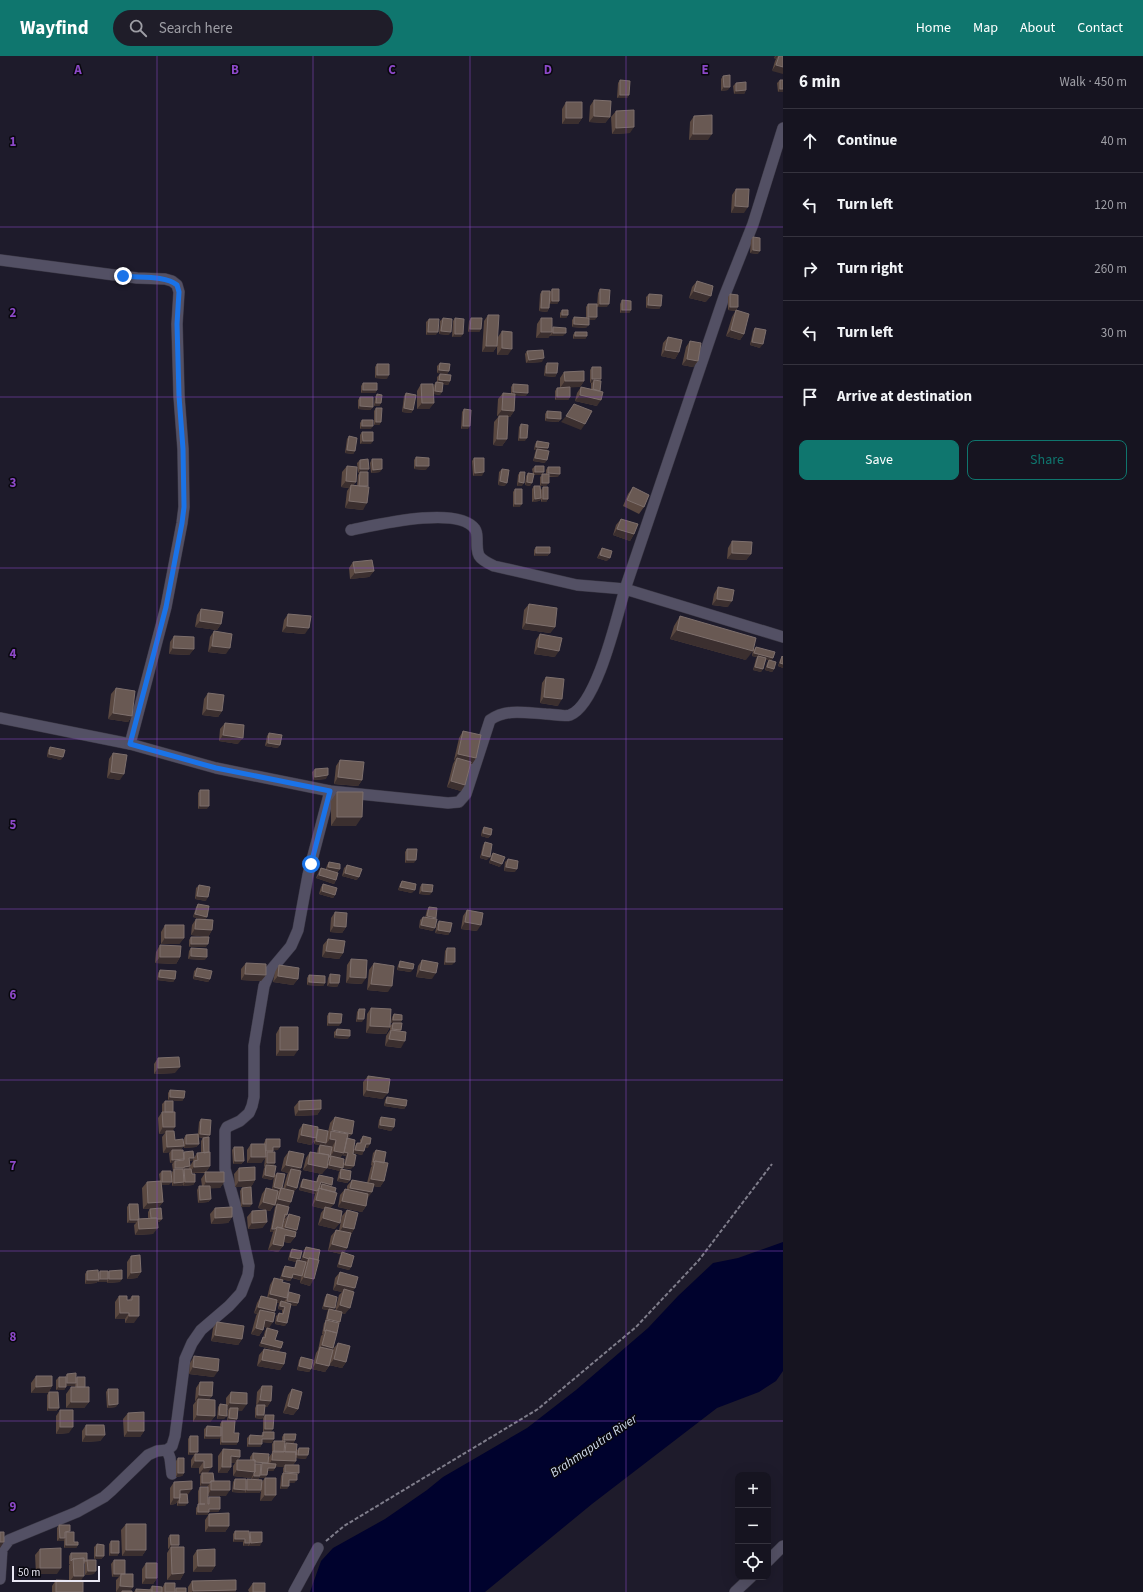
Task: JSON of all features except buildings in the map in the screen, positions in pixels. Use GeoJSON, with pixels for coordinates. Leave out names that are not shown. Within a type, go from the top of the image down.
{"type":"FeatureCollection","features":[{"type":"Feature","properties":{"kind":"street"},"geometry":{"type":"LineString","coordinates":[[0,718],[130,744],[216,768],[330,791],[448,803],[459,802],[466,794],[490,720],[499,714],[511,712],[569,715],[579,709],[595,684],[610,641],[625,589],[724,297],[753,224],[783,128]]}},
{"type":"Feature","properties":{"kind":"street"},"geometry":{"type":"LineString","coordinates":[[0,260],[137,278],[165,279],[172,281],[177,285],[179,292],[177,324],[183,449],[184,507],[166,607],[130,744]]}},
{"type":"Feature","properties":{"kind":"street"},"geometry":{"type":"LineString","coordinates":[[351,530],[418,518],[455,518],[475,528],[477,532],[478,554],[481,560],[494,566],[577,585],[625,589],[783,637]]}},
{"type":"Feature","properties":{"kind":"street"},"geometry":{"type":"LineString","coordinates":[[0,1579],[2,1549],[9,1540],[84,1508],[112,1490],[126,1474],[148,1455],[158,1451],[167,1450],[172,1446],[175,1436],[185,1359],[192,1343],[201,1330],[241,1292],[248,1275],[248,1266],[238,1215],[225,1169],[225,1132],[227,1127],[240,1121],[249,1113],[252,1106],[254,1097],[254,1046],[264,986],[270,971],[291,946],[298,930],[308,875],[330,791]]}},
{"type":"Feature","properties":{"kind":"street"},"geometry":{"type":"LineString","coordinates":[[167,1450],[170,1458],[172,1474]]}},
{"type":"Feature","properties":{"kind":"street"},"geometry":{"type":"LineString","coordinates":[[771,1558],[783,1546]]}},
{"type":"Feature","properties":{"kind":"street"},"geometry":{"type":"LineString","coordinates":[[294,1592],[318,1548]]}},
{"type":"Feature","properties":{"kind":"street"},"geometry":{"type":"LineString","coordinates":[[735,1592],[748,1580]]}},
{"type":"Feature","properties":{"kind":"path"},"geometry":{"type":"LineString","coordinates":[[318,1548],[344,1526],[538,1409],[630,1332],[699,1260],[772,1164]]}},
{"type":"Feature","properties":{"kind":"water","name":"Brahmaputra River"},"geometry":{"type":"Polygon","coordinates":[[[783,1242],[783,1371],[776,1381],[759,1392],[717,1408],[592,1504],[485,1592],[310,1592],[321,1561],[333,1548],[385,1519],[443,1477],[527,1428],[576,1390],[648,1328],[678,1296],[713,1263],[738,1258],[783,1242]]]}},
{"type":"Feature","properties":{"kind":"route"},"geometry":{"type":"LineString","coordinates":[[123,276],[165,279],[172,281],[177,285],[179,292],[177,324],[179,396],[183,449],[184,507],[166,607],[130,744],[216,768],[330,791],[311,864]]}}]}
